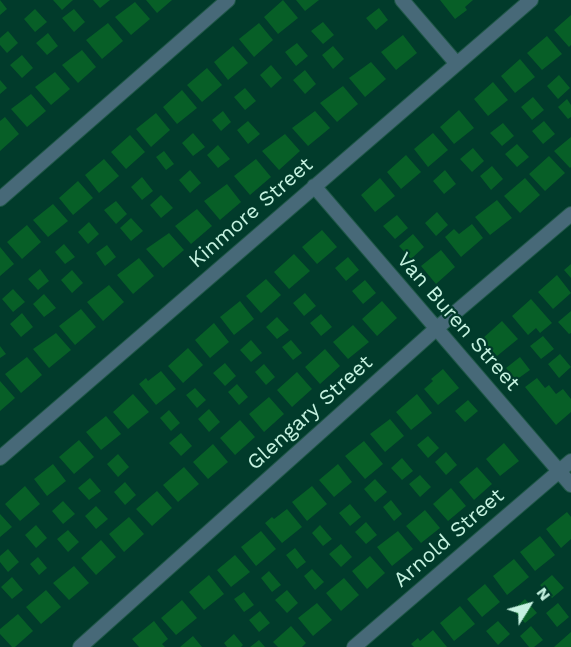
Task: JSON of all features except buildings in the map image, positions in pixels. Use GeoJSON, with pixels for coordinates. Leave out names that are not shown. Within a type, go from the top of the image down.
{"type":"FeatureCollection","features":[{"type":"Feature","properties":{"kind":"street"},"geometry":{"type":"LineString","coordinates":[[0,199],[228,0]]}},
{"type":"Feature","properties":{"kind":"street"},"geometry":{"type":"LineString","coordinates":[[402,0],[457,64]]}},
{"type":"Feature","properties":{"kind":"street","name":"Kinmore Street"},"geometry":{"type":"LineString","coordinates":[[0,458],[531,0]]}},
{"type":"Feature","properties":{"kind":"street","name":"Van Buren Street"},"geometry":{"type":"LineString","coordinates":[[314,186],[571,485]]}},
{"type":"Feature","properties":{"kind":"street","name":"Glengary Street"},"geometry":{"type":"LineString","coordinates":[[80,647],[436,328],[571,214]]}},
{"type":"Feature","properties":{"kind":"street","name":"Arnold Street"},"geometry":{"type":"LineString","coordinates":[[354,647],[571,461]]}},
{"type":"Feature","properties":{"kind":"street"},"geometry":{"type":"LineString","coordinates":[[93,636],[102,647]]}}]}
